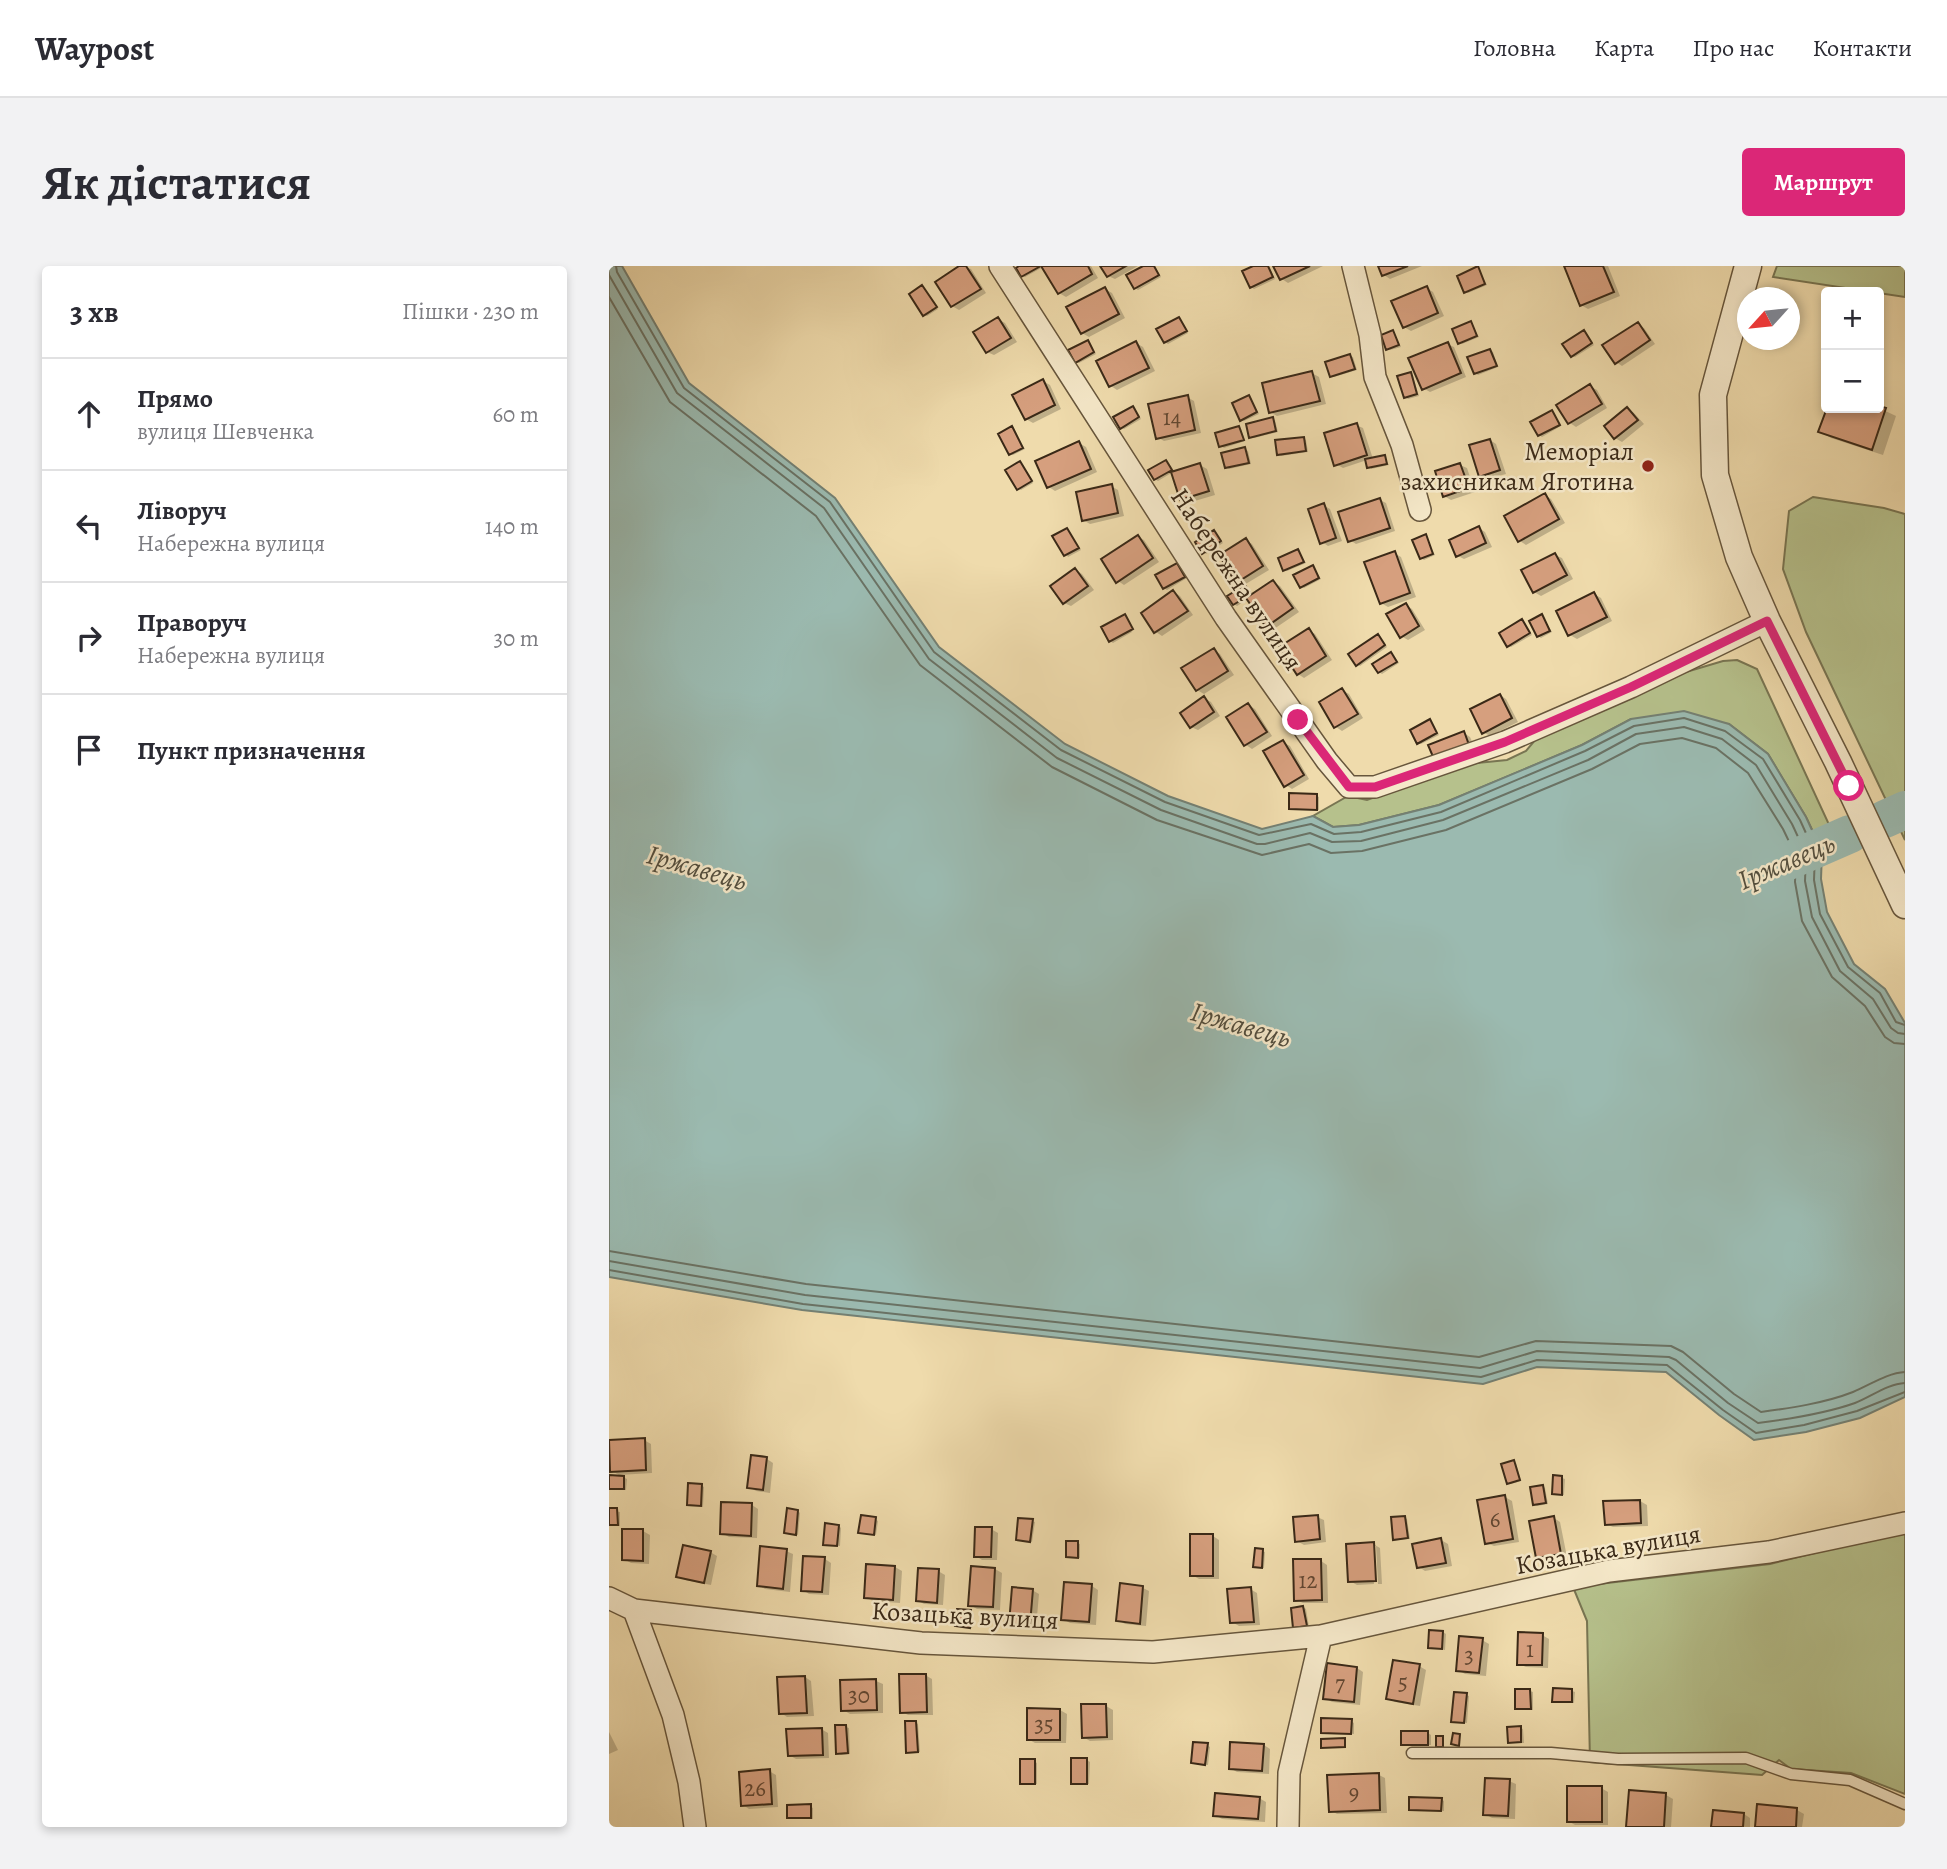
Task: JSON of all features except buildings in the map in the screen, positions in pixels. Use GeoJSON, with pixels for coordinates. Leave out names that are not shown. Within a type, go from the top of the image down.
{"type":"FeatureCollection","features":[{"type":"Feature","properties":{"kind":"street","name":"Набережна вулиця"},"geometry":{"type":"LineString","coordinates":[[1000,266],[1226,618],[1327,761],[1349,787],[1375,787],[1505,742],[1631,687],[1767,621]]}},
{"type":"Feature","properties":{"kind":"street"},"geometry":{"type":"LineString","coordinates":[[1353,266],[1370,335],[1375,377],[1402,445],[1420,510]]}},
{"type":"Feature","properties":{"kind":"street"},"geometry":{"type":"LineString","coordinates":[[1748,266],[1713,396],[1715,475],[1739,556],[1767,621],[1838,762],[1905,905]]}},
{"type":"Feature","properties":{"kind":"street","name":"Козацька вулиця"},"geometry":{"type":"LineString","coordinates":[[609,1598],[634,1610],[908,1642],[1153,1652],[1321,1636],[1609,1571],[1769,1552],[1905,1522]]}},
{"type":"Feature","properties":{"kind":"street"},"geometry":{"type":"LineString","coordinates":[[634,1610],[673,1715],[689,1782],[693,1826]]}},
{"type":"Feature","properties":{"kind":"street"},"geometry":{"type":"LineString","coordinates":[[1288,1827],[1289,1773],[1321,1636]]}},
{"type":"Feature","properties":{"kind":"lane"},"geometry":{"type":"LineString","coordinates":[[1412,1753],[1551,1753],[1618,1759],[1746,1758],[1791,1774],[1850,1780],[1905,1804]]}},
{"type":"Feature","properties":{"kind":"green space"},"geometry":{"type":"Polygon","coordinates":[[[1777,266],[1905,266],[1905,297],[1884,294],[1884,287],[1839,287],[1773,277],[1777,266]]]}},
{"type":"Feature","properties":{"kind":"green space"},"geometry":{"type":"Polygon","coordinates":[[[1813,497],[1905,514],[1905,840],[1806,632],[1783,569],[1789,511],[1813,497]]]}},
{"type":"Feature","properties":{"kind":"green space"},"geometry":{"type":"Polygon","coordinates":[[[1737,660],[1757,669],[1832,831],[1826,837],[1816,838],[1768,754],[1729,724],[1631,719],[1582,745],[1439,805],[1359,825],[1333,827],[1313,816],[1348,796],[1367,800],[1467,764],[1507,760],[1526,751],[1541,733],[1686,672],[1723,661],[1737,660]]]}},
{"type":"Feature","properties":{"kind":"green space"},"geometry":{"type":"Polygon","coordinates":[[[1905,1531],[1905,1794],[1851,1773],[1791,1769],[1779,1760],[1762,1775],[1590,1762],[1587,1621],[1573,1587],[1770,1564],[1905,1531]]]}},
{"type":"Feature","properties":{"kind":"water"},"geometry":{"type":"Polygon","coordinates":[[[609,266],[622,266],[689,383],[835,498],[939,647],[1065,744],[1168,796],[1262,829],[1313,816],[1333,827],[1359,825],[1439,805],[1582,745],[1631,719],[1684,711],[1729,724],[1768,754],[1806,817],[1822,852],[1821,879],[1827,912],[1854,964],[1885,989],[1905,1023],[1905,1397],[1860,1418],[1806,1432],[1754,1440],[1666,1372],[1537,1367],[1483,1384],[802,1310],[609,1277],[609,266]]]}},
{"type":"Feature","properties":{"kind":"waterway","name":"Іржавець"},"geometry":{"type":"LineString","coordinates":[[1885,819],[1905,810]]}},
{"type":"Feature","properties":{"kind":"waterway","name":"Іржавець"},"geometry":{"type":"LineString","coordinates":[[1772,868],[1850,834]]}},
{"type":"Feature","properties":{"kind":"place","name":"Меморіал захисникам Яготина"},"geometry":{"type":"Point","coordinates":[1648,466]}},
{"type":"Feature","properties":{"kind":"route"},"geometry":{"type":"LineString","coordinates":[[1298,720],[1349,787],[1375,787],[1505,742],[1631,687],[1767,621],[1849,786]]}}]}
